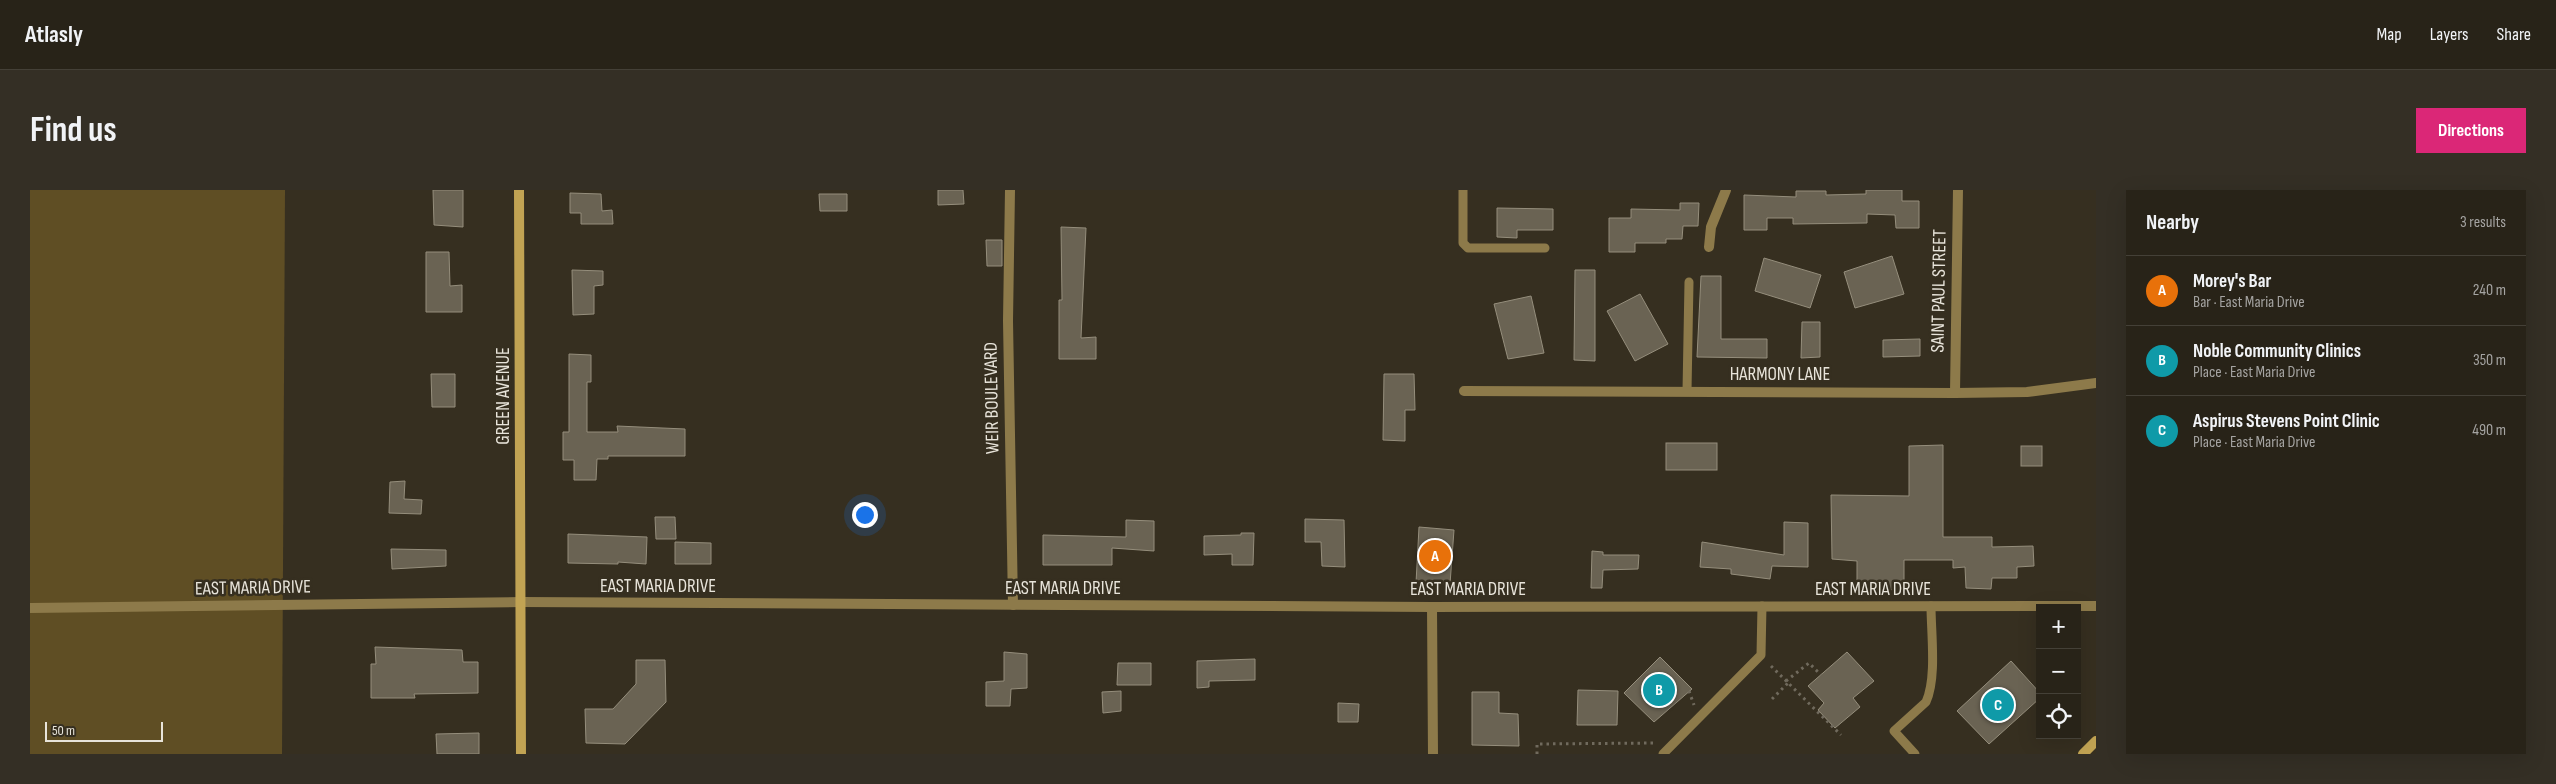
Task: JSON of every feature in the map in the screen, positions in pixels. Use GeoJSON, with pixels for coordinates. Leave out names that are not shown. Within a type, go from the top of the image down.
{"type":"FeatureCollection","features":[{"type":"Feature","properties":{"kind":"street","name":"GREEN AVENUE"},"geometry":{"type":"LineString","coordinates":[[519,190],[521,754]]}},
{"type":"Feature","properties":{"kind":"street","name":"WEIR BOULEVARD"},"geometry":{"type":"LineString","coordinates":[[1010,190],[1008,321],[1013,605]]}},
{"type":"Feature","properties":{"kind":"street"},"geometry":{"type":"LineString","coordinates":[[1709,247],[1712,228],[1726,190]]}},
{"type":"Feature","properties":{"kind":"street","name":"SAINT PAUL STREET"},"geometry":{"type":"LineString","coordinates":[[1955,393],[1958,190]]}},
{"type":"Feature","properties":{"kind":"street","name":"HARMONY LANE"},"geometry":{"type":"LineString","coordinates":[[1464,391],[1955,393],[2027,392],[2096,383]]}},
{"type":"Feature","properties":{"kind":"street","name":"EAST MARIA DRIVE"},"geometry":{"type":"LineString","coordinates":[[30,608],[521,602],[1432,607],[2096,606]]}},
{"type":"Feature","properties":{"kind":"street"},"geometry":{"type":"LineString","coordinates":[[1432,607],[1433,754]]}},
{"type":"Feature","properties":{"kind":"street"},"geometry":{"type":"LineString","coordinates":[[2083,754],[2096,741]]}},
{"type":"Feature","properties":{"kind":"lane"},"geometry":{"type":"LineString","coordinates":[[1464,190],[1463,243],[1468,248],[1545,248]]}},
{"type":"Feature","properties":{"kind":"lane"},"geometry":{"type":"LineString","coordinates":[[1687,392],[1689,282]]}},
{"type":"Feature","properties":{"kind":"lane"},"geometry":{"type":"LineString","coordinates":[[1663,754],[1761,655],[1762,606]]}},
{"type":"Feature","properties":{"kind":"lane"},"geometry":{"type":"LineString","coordinates":[[1915,754],[1894,731],[1926,702],[1928,696],[1931,679],[1931,606]]}},
{"type":"Feature","properties":{"kind":"path"},"geometry":{"type":"LineString","coordinates":[[1772,699],[1809,662],[1820,675]]}},
{"type":"Feature","properties":{"kind":"path"},"geometry":{"type":"LineString","coordinates":[[1771,666],[1840,735]]}},
{"type":"Feature","properties":{"kind":"path"},"geometry":{"type":"LineString","coordinates":[[1689,691],[1694,705]]}},
{"type":"Feature","properties":{"kind":"path"},"geometry":{"type":"LineString","coordinates":[[1687,712],[1701,699]]}},
{"type":"Feature","properties":{"kind":"path"},"geometry":{"type":"LineString","coordinates":[[1537,754],[1537,744],[1654,744],[1660,738]]}},
{"type":"Feature","properties":{"kind":"shaded area"},"geometry":{"type":"Polygon","coordinates":[[[30,190],[285,190],[282,754],[30,754],[30,190]]]}},
{"type":"Feature","properties":{"kind":"building"},"geometry":{"type":"Polygon","coordinates":[[[433,190],[463,190],[463,227],[434,225],[433,190]]]}},
{"type":"Feature","properties":{"kind":"building"},"geometry":{"type":"Polygon","coordinates":[[[938,190],[963,190],[964,204],[938,205],[938,190]]]}},
{"type":"Feature","properties":{"kind":"building"},"geometry":{"type":"Polygon","coordinates":[[[1866,190],[1902,190],[1902,201],[1919,201],[1919,228],[1896,228],[1895,215],[1867,214],[1867,223],[1793,224],[1793,218],[1767,218],[1767,230],[1744,230],[1744,195],[1796,197],[1796,191],[1826,191],[1826,195],[1866,194],[1866,190]]]}},
{"type":"Feature","properties":{"kind":"building"},"geometry":{"type":"Polygon","coordinates":[[[570,193],[601,194],[602,211],[612,210],[613,224],[581,224],[581,213],[570,213],[570,193]]]}},
{"type":"Feature","properties":{"kind":"building"},"geometry":{"type":"Polygon","coordinates":[[[819,194],[847,194],[847,211],[820,211],[819,194]]]}},
{"type":"Feature","properties":{"kind":"building"},"geometry":{"type":"Polygon","coordinates":[[[1680,203],[1699,203],[1698,226],[1683,226],[1682,239],[1666,239],[1666,243],[1635,243],[1635,252],[1609,252],[1609,218],[1631,218],[1631,209],[1680,210],[1680,203]]]}},
{"type":"Feature","properties":{"kind":"building"},"geometry":{"type":"Polygon","coordinates":[[[1497,208],[1553,209],[1553,230],[1517,230],[1517,238],[1497,237],[1497,208]]]}},
{"type":"Feature","properties":{"kind":"building"},"geometry":{"type":"Polygon","coordinates":[[[1061,227],[1086,228],[1081,338],[1096,337],[1096,359],[1059,359],[1059,300],[1062,300],[1061,227]]]}},
{"type":"Feature","properties":{"kind":"building"},"geometry":{"type":"Polygon","coordinates":[[[986,240],[1002,240],[1002,266],[987,266],[986,240]]]}},
{"type":"Feature","properties":{"kind":"building"},"geometry":{"type":"Polygon","coordinates":[[[426,252],[449,252],[450,286],[462,285],[462,312],[426,312],[426,252]]]}},
{"type":"Feature","properties":{"kind":"building"},"geometry":{"type":"Polygon","coordinates":[[[1892,256],[1904,294],[1855,308],[1844,272],[1892,256]]]}},
{"type":"Feature","properties":{"kind":"building"},"geometry":{"type":"Polygon","coordinates":[[[1764,258],[1821,275],[1810,308],[1755,291],[1764,258]]]}},
{"type":"Feature","properties":{"kind":"building"},"geometry":{"type":"Polygon","coordinates":[[[572,270],[603,271],[603,285],[594,286],[594,314],[573,315],[572,270]]]}},
{"type":"Feature","properties":{"kind":"building"},"geometry":{"type":"Polygon","coordinates":[[[1575,270],[1595,270],[1595,361],[1574,360],[1575,270]]]}},
{"type":"Feature","properties":{"kind":"building"},"geometry":{"type":"Polygon","coordinates":[[[1701,276],[1721,276],[1721,339],[1767,339],[1767,358],[1697,357],[1701,276]]]}},
{"type":"Feature","properties":{"kind":"building"},"geometry":{"type":"Polygon","coordinates":[[[1640,294],[1668,344],[1635,361],[1607,311],[1640,294]]]}},
{"type":"Feature","properties":{"kind":"building"},"geometry":{"type":"Polygon","coordinates":[[[1531,296],[1544,353],[1508,359],[1494,304],[1531,296]]]}},
{"type":"Feature","properties":{"kind":"building"},"geometry":{"type":"Polygon","coordinates":[[[1802,322],[1820,322],[1820,357],[1801,358],[1802,322]]]}},
{"type":"Feature","properties":{"kind":"building"},"geometry":{"type":"Polygon","coordinates":[[[1920,339],[1920,356],[1883,357],[1883,340],[1920,339]]]}},
{"type":"Feature","properties":{"kind":"building"},"geometry":{"type":"Polygon","coordinates":[[[569,354],[591,355],[591,382],[587,382],[587,432],[618,432],[617,426],[685,429],[685,456],[608,456],[608,459],[597,459],[596,480],[574,480],[574,460],[563,460],[563,432],[569,432],[569,354]]]}},
{"type":"Feature","properties":{"kind":"building"},"geometry":{"type":"Polygon","coordinates":[[[431,374],[455,374],[455,407],[432,407],[431,374]]]}},
{"type":"Feature","properties":{"kind":"building"},"geometry":{"type":"Polygon","coordinates":[[[1384,374],[1414,374],[1415,410],[1405,410],[1405,441],[1383,440],[1384,374]]]}},
{"type":"Feature","properties":{"kind":"building"},"geometry":{"type":"Polygon","coordinates":[[[1666,443],[1717,443],[1717,470],[1666,470],[1666,443]]]}},
{"type":"Feature","properties":{"kind":"building"},"geometry":{"type":"Polygon","coordinates":[[[1943,445],[1943,537],[1992,537],[1992,547],[2033,546],[2034,566],[2017,567],[2017,578],[1992,578],[1991,589],[1966,588],[1965,567],[1953,568],[1953,560],[1904,560],[1904,590],[1857,589],[1857,561],[1832,559],[1831,495],[1909,496],[1909,446],[1943,445]]]}},
{"type":"Feature","properties":{"kind":"building"},"geometry":{"type":"Polygon","coordinates":[[[2021,446],[2042,446],[2042,466],[2021,466],[2021,446]]]}},
{"type":"Feature","properties":{"kind":"building"},"geometry":{"type":"Polygon","coordinates":[[[405,481],[404,499],[422,500],[421,514],[389,513],[390,482],[405,481]]]}},
{"type":"Feature","properties":{"kind":"building"},"geometry":{"type":"Polygon","coordinates":[[[655,517],[675,517],[676,539],[656,539],[655,517]]]}},
{"type":"Feature","properties":{"kind":"building"},"geometry":{"type":"Polygon","coordinates":[[[1305,519],[1344,520],[1345,567],[1322,566],[1321,542],[1305,542],[1305,519]]]}},
{"type":"Feature","properties":{"kind":"building"},"geometry":{"type":"Polygon","coordinates":[[[1126,520],[1154,521],[1154,551],[1112,548],[1112,565],[1043,565],[1043,535],[1126,537],[1126,520]]]}},
{"type":"Feature","properties":{"kind":"building"},"geometry":{"type":"Polygon","coordinates":[[[1784,522],[1808,523],[1808,567],[1772,566],[1770,579],[1731,574],[1731,569],[1700,567],[1702,542],[1784,555],[1784,522]]]}},
{"type":"Feature","properties":{"kind":"building"},"geometry":{"type":"Polygon","coordinates":[[[1419,527],[1454,530],[1450,584],[1416,583],[1419,527]]]}},
{"type":"Feature","properties":{"kind":"building"},"geometry":{"type":"Polygon","coordinates":[[[1241,533],[1254,533],[1253,565],[1232,565],[1232,554],[1204,555],[1204,536],[1241,535],[1241,533]]]}},
{"type":"Feature","properties":{"kind":"building"},"geometry":{"type":"Polygon","coordinates":[[[568,534],[647,537],[646,564],[618,562],[618,564],[568,563],[568,534]]]}},
{"type":"Feature","properties":{"kind":"building"},"geometry":{"type":"Polygon","coordinates":[[[675,542],[711,543],[711,564],[675,564],[675,542]]]}},
{"type":"Feature","properties":{"kind":"building"},"geometry":{"type":"Polygon","coordinates":[[[391,549],[446,550],[446,566],[392,569],[391,549]]]}},
{"type":"Feature","properties":{"kind":"building"},"geometry":{"type":"Polygon","coordinates":[[[1592,551],[1603,552],[1603,555],[1639,555],[1638,569],[1603,570],[1602,588],[1591,588],[1592,551]]]}},
{"type":"Feature","properties":{"kind":"building"},"geometry":{"type":"Polygon","coordinates":[[[375,647],[462,650],[463,662],[478,662],[478,693],[414,694],[415,698],[371,698],[371,664],[376,664],[375,647]]]}},
{"type":"Feature","properties":{"kind":"building"},"geometry":{"type":"Polygon","coordinates":[[[1004,652],[1027,654],[1027,688],[1011,689],[1010,706],[986,706],[986,682],[1004,681],[1004,652]]]}},
{"type":"Feature","properties":{"kind":"building"},"geometry":{"type":"Polygon","coordinates":[[[1847,652],[1874,681],[1853,698],[1860,707],[1835,728],[1818,710],[1824,703],[1808,686],[1847,652]]]}},
{"type":"Feature","properties":{"kind":"building"},"geometry":{"type":"Polygon","coordinates":[[[1660,657],[1692,689],[1654,722],[1624,693],[1660,657]]]}},
{"type":"Feature","properties":{"kind":"building"},"geometry":{"type":"Polygon","coordinates":[[[1255,659],[1255,680],[1209,681],[1209,687],[1197,688],[1197,661],[1255,659]]]}},
{"type":"Feature","properties":{"kind":"building"},"geometry":{"type":"Polygon","coordinates":[[[636,660],[665,660],[666,702],[625,744],[586,743],[585,709],[613,709],[636,684],[636,660]]]}},
{"type":"Feature","properties":{"kind":"building"},"geometry":{"type":"Polygon","coordinates":[[[2011,661],[2036,689],[2036,702],[1989,744],[1957,711],[2011,661]]]}},
{"type":"Feature","properties":{"kind":"building"},"geometry":{"type":"Polygon","coordinates":[[[1118,663],[1151,663],[1151,685],[1117,685],[1118,663]]]}},
{"type":"Feature","properties":{"kind":"building"},"geometry":{"type":"Polygon","coordinates":[[[1578,690],[1618,691],[1617,725],[1577,725],[1578,690]]]}},
{"type":"Feature","properties":{"kind":"building"},"geometry":{"type":"Polygon","coordinates":[[[1121,691],[1121,711],[1103,713],[1102,692],[1121,691]]]}},
{"type":"Feature","properties":{"kind":"building"},"geometry":{"type":"Polygon","coordinates":[[[1472,692],[1499,692],[1499,713],[1518,714],[1519,746],[1472,745],[1472,692]]]}},
{"type":"Feature","properties":{"kind":"building"},"geometry":{"type":"Polygon","coordinates":[[[1338,703],[1359,704],[1358,722],[1338,722],[1338,703]]]}},
{"type":"Feature","properties":{"kind":"building"},"geometry":{"type":"Polygon","coordinates":[[[479,733],[479,754],[437,754],[436,734],[479,733]]]}},
{"type":"Feature","properties":{"kind":"place","name":"Morey's Bar"},"geometry":{"type":"Point","coordinates":[1435,556]}},
{"type":"Feature","properties":{"kind":"place","name":"Noble Community Clinics"},"geometry":{"type":"Point","coordinates":[1659,690]}},
{"type":"Feature","properties":{"kind":"place","name":"Aspirus Stevens Point Clinic"},"geometry":{"type":"Point","coordinates":[1998,705]}}]}
